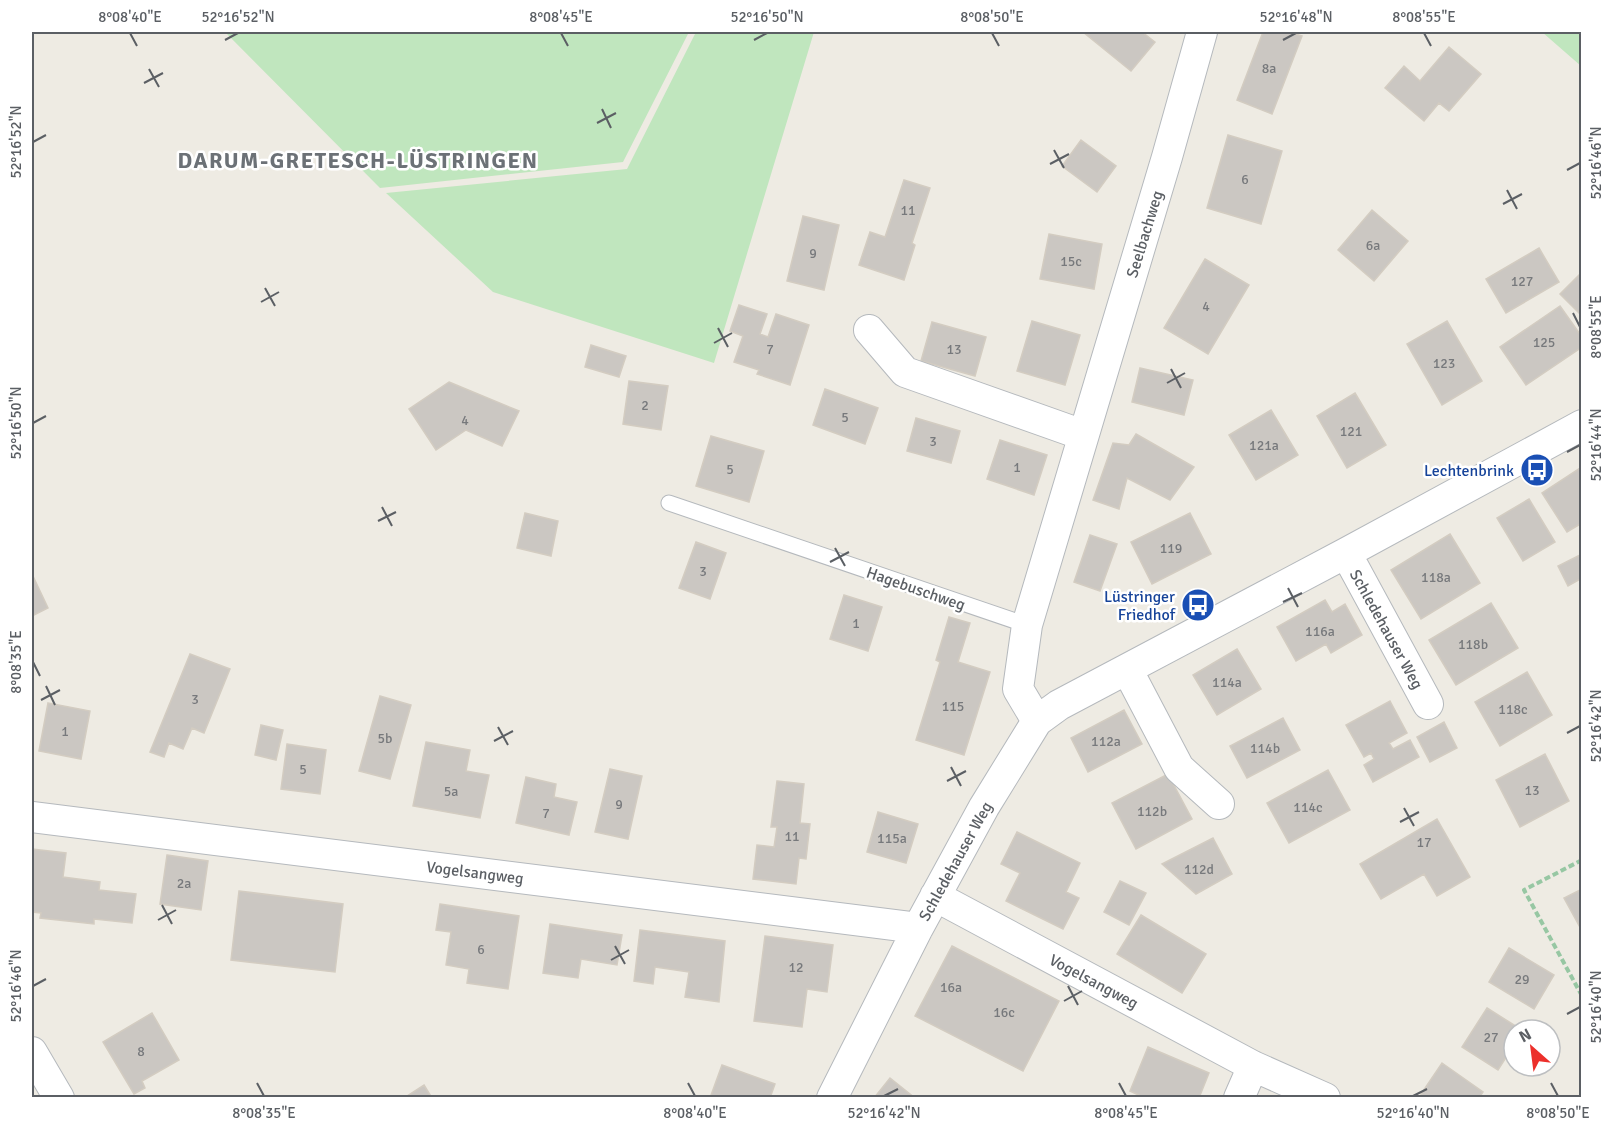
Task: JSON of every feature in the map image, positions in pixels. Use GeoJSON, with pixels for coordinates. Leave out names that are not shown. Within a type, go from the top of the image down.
{"type":"FeatureCollection","features":[{"type":"Feature","properties":{"kind":"street","name":"Seelbachweg"},"geometry":{"type":"LineString","coordinates":[[1037,721],[1018,689],[1027,625],[1167,157],[1202,32]]}},
{"type":"Feature","properties":{"kind":"street"},"geometry":{"type":"LineString","coordinates":[[869,330],[904,372],[1083,435]]}},
{"type":"Feature","properties":{"kind":"street","name":"Schledehauser Weg"},"geometry":{"type":"LineString","coordinates":[[832,1098],[918,928],[984,807],[1037,721],[1059,705],[1581,425]]}},
{"type":"Feature","properties":{"kind":"street","name":"Schledehauser Weg"},"geometry":{"type":"LineString","coordinates":[[1346,553],[1428,704]]}},
{"type":"Feature","properties":{"kind":"street"},"geometry":{"type":"LineString","coordinates":[[1127,669],[1179,768],[1219,804]]}},
{"type":"Feature","properties":{"kind":"street","name":"Vogelsangweg"},"geometry":{"type":"LineString","coordinates":[[32,817],[918,928]]}},
{"type":"Feature","properties":{"kind":"street","name":"Vogelsangweg"},"geometry":{"type":"LineString","coordinates":[[936,896],[1253,1066],[1325,1098]]}},
{"type":"Feature","properties":{"kind":"street"},"geometry":{"type":"LineString","coordinates":[[32,1052],[59,1098]]}},
{"type":"Feature","properties":{"kind":"street"},"geometry":{"type":"LineString","coordinates":[[1239,1098],[1253,1066]]}},
{"type":"Feature","properties":{"kind":"lane","name":"Hagebuschweg"},"geometry":{"type":"LineString","coordinates":[[669,503],[1027,625]]}},
{"type":"Feature","properties":{"kind":"path"},"geometry":{"type":"LineString","coordinates":[[1581,860],[1524,890],[1581,996]]}},
{"type":"Feature","properties":{"kind":"green space"},"geometry":{"type":"Polygon","coordinates":[[[225,32],[689,32],[623,162],[380,188],[225,32]]]}},
{"type":"Feature","properties":{"kind":"green space"},"geometry":{"type":"Polygon","coordinates":[[[696,32],[814,32],[714,363],[493,292],[386,193],[627,169],[696,32]]]}},
{"type":"Feature","properties":{"kind":"green space"},"geometry":{"type":"Polygon","coordinates":[[[1542,32],[1581,32],[1581,66],[1542,32]]]}},
{"type":"Feature","properties":{"kind":"building"},"geometry":{"type":"Polygon","coordinates":[[[1083,32],[1142,32],[1155,42],[1131,71],[1083,32]]]}},
{"type":"Feature","properties":{"kind":"building"},"geometry":{"type":"Polygon","coordinates":[[[1263,32],[1289,32],[1302,36],[1272,114],[1237,100],[1263,32]]]}},
{"type":"Feature","properties":{"kind":"building"},"geometry":{"type":"Polygon","coordinates":[[[1449,47],[1481,74],[1449,111],[1439,103],[1424,121],[1385,88],[1404,66],[1420,81],[1449,47]]]}},
{"type":"Feature","properties":{"kind":"building"},"geometry":{"type":"Polygon","coordinates":[[[1228,135],[1282,151],[1261,224],[1207,208],[1228,135]]]}},
{"type":"Feature","properties":{"kind":"building"},"geometry":{"type":"Polygon","coordinates":[[[1081,140],[1116,166],[1097,192],[1062,166],[1081,140]]]}},
{"type":"Feature","properties":{"kind":"building"},"geometry":{"type":"Polygon","coordinates":[[[904,180],[930,188],[912,243],[915,245],[904,280],[859,265],[870,232],[885,237],[904,180]]]}},
{"type":"Feature","properties":{"kind":"building"},"geometry":{"type":"Polygon","coordinates":[[[1372,210],[1408,241],[1374,281],[1338,250],[1372,210]]]}},
{"type":"Feature","properties":{"kind":"building"},"geometry":{"type":"Polygon","coordinates":[[[803,216],[839,225],[824,290],[787,281],[803,216]]]}},
{"type":"Feature","properties":{"kind":"building"},"geometry":{"type":"Polygon","coordinates":[[[1049,234],[1102,244],[1094,289],[1040,279],[1049,234]]]}},
{"type":"Feature","properties":{"kind":"building"},"geometry":{"type":"Polygon","coordinates":[[[1539,248],[1559,282],[1506,313],[1486,279],[1539,248]]]}},
{"type":"Feature","properties":{"kind":"building"},"geometry":{"type":"Polygon","coordinates":[[[1205,259],[1249,285],[1208,354],[1164,328],[1205,259]]]}},
{"type":"Feature","properties":{"kind":"building"},"geometry":{"type":"Polygon","coordinates":[[[1580,274],[1582,276],[1582,316],[1560,294],[1580,274]]]}},
{"type":"Feature","properties":{"kind":"building"},"geometry":{"type":"Polygon","coordinates":[[[739,305],[767,314],[760,334],[768,337],[776,314],[809,325],[790,385],[757,374],[759,370],[734,362],[743,336],[730,331],[739,305]]]}},
{"type":"Feature","properties":{"kind":"building"},"geometry":{"type":"Polygon","coordinates":[[[1560,306],[1582,337],[1582,347],[1526,385],[1500,347],[1560,306]]]}},
{"type":"Feature","properties":{"kind":"building"},"geometry":{"type":"Polygon","coordinates":[[[1032,321],[1080,335],[1065,385],[1017,371],[1032,321]]]}},
{"type":"Feature","properties":{"kind":"building"},"geometry":{"type":"Polygon","coordinates":[[[1447,321],[1482,381],[1442,405],[1407,344],[1447,321]]]}},
{"type":"Feature","properties":{"kind":"building"},"geometry":{"type":"Polygon","coordinates":[[[932,322],[986,337],[975,376],[921,361],[932,322]]]}},
{"type":"Feature","properties":{"kind":"building"},"geometry":{"type":"Polygon","coordinates":[[[591,345],[626,356],[619,377],[585,367],[591,345]]]}},
{"type":"Feature","properties":{"kind":"building"},"geometry":{"type":"Polygon","coordinates":[[[1140,368],[1193,380],[1184,415],[1132,402],[1140,368]]]}},
{"type":"Feature","properties":{"kind":"building"},"geometry":{"type":"Polygon","coordinates":[[[629,381],[668,386],[661,430],[623,424],[629,381]]]}},
{"type":"Feature","properties":{"kind":"building"},"geometry":{"type":"Polygon","coordinates":[[[449,382],[519,411],[502,446],[466,430],[436,450],[409,409],[449,382]]]}},
{"type":"Feature","properties":{"kind":"building"},"geometry":{"type":"Polygon","coordinates":[[[825,389],[878,408],[865,444],[813,425],[825,389]]]}},
{"type":"Feature","properties":{"kind":"building"},"geometry":{"type":"Polygon","coordinates":[[[1355,393],[1386,445],[1347,468],[1317,416],[1355,393]]]}},
{"type":"Feature","properties":{"kind":"building"},"geometry":{"type":"Polygon","coordinates":[[[1271,410],[1298,455],[1256,480],[1229,435],[1271,410]]]}},
{"type":"Feature","properties":{"kind":"building"},"geometry":{"type":"Polygon","coordinates":[[[916,418],[960,431],[951,463],[907,451],[916,418]]]}},
{"type":"Feature","properties":{"kind":"building"},"geometry":{"type":"Polygon","coordinates":[[[1136,434],[1194,467],[1170,500],[1127,478],[1119,509],[1093,500],[1113,443],[1129,445],[1136,434]]]}},
{"type":"Feature","properties":{"kind":"building"},"geometry":{"type":"Polygon","coordinates":[[[711,436],[764,451],[749,502],[696,486],[711,436]]]}},
{"type":"Feature","properties":{"kind":"building"},"geometry":{"type":"Polygon","coordinates":[[[1000,440],[1047,455],[1034,495],[987,479],[1000,440]]]}},
{"type":"Feature","properties":{"kind":"building"},"geometry":{"type":"Polygon","coordinates":[[[1580,468],[1582,523],[1567,532],[1542,493],[1580,468]]]}},
{"type":"Feature","properties":{"kind":"building"},"geometry":{"type":"Polygon","coordinates":[[[1529,499],[1555,542],[1523,561],[1497,518],[1529,499]]]}},
{"type":"Feature","properties":{"kind":"building"},"geometry":{"type":"Polygon","coordinates":[[[525,513],[558,521],[551,556],[517,548],[525,513]]]}},
{"type":"Feature","properties":{"kind":"building"},"geometry":{"type":"Polygon","coordinates":[[[1190,513],[1211,554],[1152,584],[1131,542],[1190,513]]]}},
{"type":"Feature","properties":{"kind":"building"},"geometry":{"type":"Polygon","coordinates":[[[1450,534],[1480,583],[1421,619],[1391,570],[1450,534]]]}},
{"type":"Feature","properties":{"kind":"building"},"geometry":{"type":"Polygon","coordinates":[[[1090,535],[1117,544],[1100,591],[1074,582],[1090,535]]]}},
{"type":"Feature","properties":{"kind":"building"},"geometry":{"type":"Polygon","coordinates":[[[696,542],[726,553],[710,599],[679,588],[696,542]]]}},
{"type":"Feature","properties":{"kind":"building"},"geometry":{"type":"Polygon","coordinates":[[[1582,554],[1582,578],[1568,586],[1558,566],[1582,554]]]}},
{"type":"Feature","properties":{"kind":"building"},"geometry":{"type":"Polygon","coordinates":[[[32,574],[48,608],[32,616],[32,574]]]}},
{"type":"Feature","properties":{"kind":"building"},"geometry":{"type":"Polygon","coordinates":[[[844,595],[882,607],[868,651],[830,639],[844,595]]]}},
{"type":"Feature","properties":{"kind":"building"},"geometry":{"type":"Polygon","coordinates":[[[1325,600],[1332,612],[1345,604],[1362,635],[1331,653],[1326,644],[1296,661],[1277,627],[1325,600]]]}},
{"type":"Feature","properties":{"kind":"building"},"geometry":{"type":"Polygon","coordinates":[[[1491,603],[1518,648],[1456,685],[1429,640],[1491,603]]]}},
{"type":"Feature","properties":{"kind":"building"},"geometry":{"type":"Polygon","coordinates":[[[949,617],[970,623],[958,662],[990,672],[964,755],[916,740],[940,662],[936,660],[949,617]]]}},
{"type":"Feature","properties":{"kind":"building"},"geometry":{"type":"Polygon","coordinates":[[[1237,649],[1261,689],[1217,715],[1193,675],[1237,649]]]}},
{"type":"Feature","properties":{"kind":"building"},"geometry":{"type":"Polygon","coordinates":[[[190,654],[230,669],[204,733],[192,728],[183,749],[169,743],[164,757],[150,752],[190,654]]]}},
{"type":"Feature","properties":{"kind":"building"},"geometry":{"type":"Polygon","coordinates":[[[1527,672],[1552,715],[1500,746],[1475,702],[1527,672]]]}},
{"type":"Feature","properties":{"kind":"building"},"geometry":{"type":"Polygon","coordinates":[[[380,696],[411,705],[390,779],[359,771],[380,696]]]}},
{"type":"Feature","properties":{"kind":"building"},"geometry":{"type":"Polygon","coordinates":[[[1390,701],[1407,733],[1389,743],[1393,749],[1410,740],[1419,757],[1373,782],[1364,765],[1374,759],[1371,753],[1364,757],[1346,725],[1390,701]]]}},
{"type":"Feature","properties":{"kind":"building"},"geometry":{"type":"Polygon","coordinates":[[[48,703],[90,711],[81,759],[39,751],[48,703]]]}},
{"type":"Feature","properties":{"kind":"building"},"geometry":{"type":"Polygon","coordinates":[[[1124,710],[1142,744],[1088,772],[1071,738],[1124,710]]]}},
{"type":"Feature","properties":{"kind":"building"},"geometry":{"type":"Polygon","coordinates":[[[1283,718],[1300,750],[1247,778],[1230,746],[1283,718]]]}},
{"type":"Feature","properties":{"kind":"building"},"geometry":{"type":"Polygon","coordinates":[[[1444,722],[1457,748],[1430,762],[1417,737],[1444,722]]]}},
{"type":"Feature","properties":{"kind":"building"},"geometry":{"type":"Polygon","coordinates":[[[261,725],[283,730],[276,760],[255,755],[261,725]]]}},
{"type":"Feature","properties":{"kind":"building"},"geometry":{"type":"Polygon","coordinates":[[[426,742],[470,750],[466,771],[489,775],[480,818],[413,806],[426,742]]]}},
{"type":"Feature","properties":{"kind":"building"},"geometry":{"type":"Polygon","coordinates":[[[287,744],[326,750],[320,794],[281,789],[287,744]]]}},
{"type":"Feature","properties":{"kind":"building"},"geometry":{"type":"Polygon","coordinates":[[[1545,754],[1569,801],[1520,827],[1496,780],[1545,754]]]}},
{"type":"Feature","properties":{"kind":"building"},"geometry":{"type":"Polygon","coordinates":[[[610,769],[642,776],[628,839],[595,832],[610,769]]]}},
{"type":"Feature","properties":{"kind":"building"},"geometry":{"type":"Polygon","coordinates":[[[1328,770],[1350,810],[1289,843],[1267,803],[1328,770]]]}},
{"type":"Feature","properties":{"kind":"building"},"geometry":{"type":"Polygon","coordinates":[[[1168,774],[1192,819],[1136,849],[1112,803],[1168,774]]]}},
{"type":"Feature","properties":{"kind":"building"},"geometry":{"type":"Polygon","coordinates":[[[526,777],[556,784],[554,797],[577,802],[569,835],[516,823],[526,777]]]}},
{"type":"Feature","properties":{"kind":"building"},"geometry":{"type":"Polygon","coordinates":[[[777,781],[804,784],[800,823],[810,824],[806,859],[799,858],[796,884],[753,879],[757,845],[774,847],[777,827],[771,827],[777,781]]]}},
{"type":"Feature","properties":{"kind":"building"},"geometry":{"type":"Polygon","coordinates":[[[878,812],[918,824],[906,863],[867,852],[878,812]]]}},
{"type":"Feature","properties":{"kind":"building"},"geometry":{"type":"Polygon","coordinates":[[[1437,819],[1470,877],[1437,896],[1424,874],[1381,899],[1360,864],[1437,819]]]}},
{"type":"Feature","properties":{"kind":"building"},"geometry":{"type":"Polygon","coordinates":[[[1017,832],[1080,863],[1066,892],[1079,898],[1063,929],[1006,901],[1020,873],[1001,864],[1017,832]]]}},
{"type":"Feature","properties":{"kind":"building"},"geometry":{"type":"Polygon","coordinates":[[[1213,838],[1232,874],[1196,894],[1162,864],[1213,838]]]}},
{"type":"Feature","properties":{"kind":"building"},"geometry":{"type":"Polygon","coordinates":[[[32,849],[66,853],[63,877],[100,882],[99,890],[136,894],[132,923],[94,919],[94,924],[40,918],[41,913],[32,912],[32,849]]]}},
{"type":"Feature","properties":{"kind":"building"},"geometry":{"type":"Polygon","coordinates":[[[167,855],[208,861],[201,910],[160,904],[167,855]]]}},
{"type":"Feature","properties":{"kind":"building"},"geometry":{"type":"Polygon","coordinates":[[[1120,881],[1146,893],[1129,925],[1104,912],[1120,881]]]}},
{"type":"Feature","properties":{"kind":"building"},"geometry":{"type":"Polygon","coordinates":[[[1582,889],[1582,931],[1564,898],[1582,889]]]}},
{"type":"Feature","properties":{"kind":"building"},"geometry":{"type":"Polygon","coordinates":[[[239,891],[343,904],[335,972],[231,960],[239,891]]]}},
{"type":"Feature","properties":{"kind":"building"},"geometry":{"type":"Polygon","coordinates":[[[440,904],[519,916],[508,989],[467,983],[469,969],[446,965],[451,932],[436,930],[440,904]]]}},
{"type":"Feature","properties":{"kind":"building"},"geometry":{"type":"Polygon","coordinates":[[[1141,915],[1206,954],[1182,993],[1117,954],[1141,915]]]}},
{"type":"Feature","properties":{"kind":"building"},"geometry":{"type":"Polygon","coordinates":[[[550,924],[622,935],[617,965],[581,959],[578,978],[543,973],[550,924]]]}},
{"type":"Feature","properties":{"kind":"building"},"geometry":{"type":"Polygon","coordinates":[[[640,930],[725,941],[719,1002],[685,997],[689,972],[655,967],[653,984],[634,981],[640,930]]]}},
{"type":"Feature","properties":{"kind":"building"},"geometry":{"type":"Polygon","coordinates":[[[765,936],[833,945],[827,992],[807,989],[802,1027],[754,1021],[765,936]]]}},
{"type":"Feature","properties":{"kind":"building"},"geometry":{"type":"Polygon","coordinates":[[[952,946],[1059,1001],[1023,1071],[915,1016],[952,946]]]}},
{"type":"Feature","properties":{"kind":"building"},"geometry":{"type":"Polygon","coordinates":[[[1509,948],[1554,975],[1534,1009],[1489,982],[1509,948]]]}},
{"type":"Feature","properties":{"kind":"building"},"geometry":{"type":"Polygon","coordinates":[[[1487,1008],[1503,1018],[1502,1064],[1498,1070],[1462,1047],[1487,1008]]]}},
{"type":"Feature","properties":{"kind":"building"},"geometry":{"type":"Polygon","coordinates":[[[152,1013],[179,1060],[142,1081],[145,1088],[134,1094],[103,1042],[152,1013]]]}},
{"type":"Feature","properties":{"kind":"building"},"geometry":{"type":"Polygon","coordinates":[[[1148,1047],[1209,1073],[1199,1098],[1145,1098],[1130,1091],[1148,1047]]]}},
{"type":"Feature","properties":{"kind":"building"},"geometry":{"type":"Polygon","coordinates":[[[1442,1063],[1483,1092],[1479,1098],[1426,1098],[1421,1094],[1442,1063]]]}},
{"type":"Feature","properties":{"kind":"building"},"geometry":{"type":"Polygon","coordinates":[[[722,1065],[775,1084],[770,1098],[710,1098],[722,1065]]]}},
{"type":"Feature","properties":{"kind":"building"},"geometry":{"type":"Polygon","coordinates":[[[890,1078],[915,1098],[874,1098],[890,1078]]]}},
{"type":"Feature","properties":{"kind":"building"},"geometry":{"type":"Polygon","coordinates":[[[424,1085],[432,1098],[404,1098],[424,1085]]]}},
{"type":"Feature","properties":{"kind":"place","name":"Lechtenbrink"},"geometry":{"type":"Point","coordinates":[1537,470]}},
{"type":"Feature","properties":{"kind":"place","name":"Lüstringer Friedhof"},"geometry":{"type":"Point","coordinates":[1198,605]}},
{"type":"Feature","properties":{"kind":"district","name":"DARUM-GRETESCH-LÜSTRINGEN"},"geometry":{"type":"Point","coordinates":[358,160]}}]}
